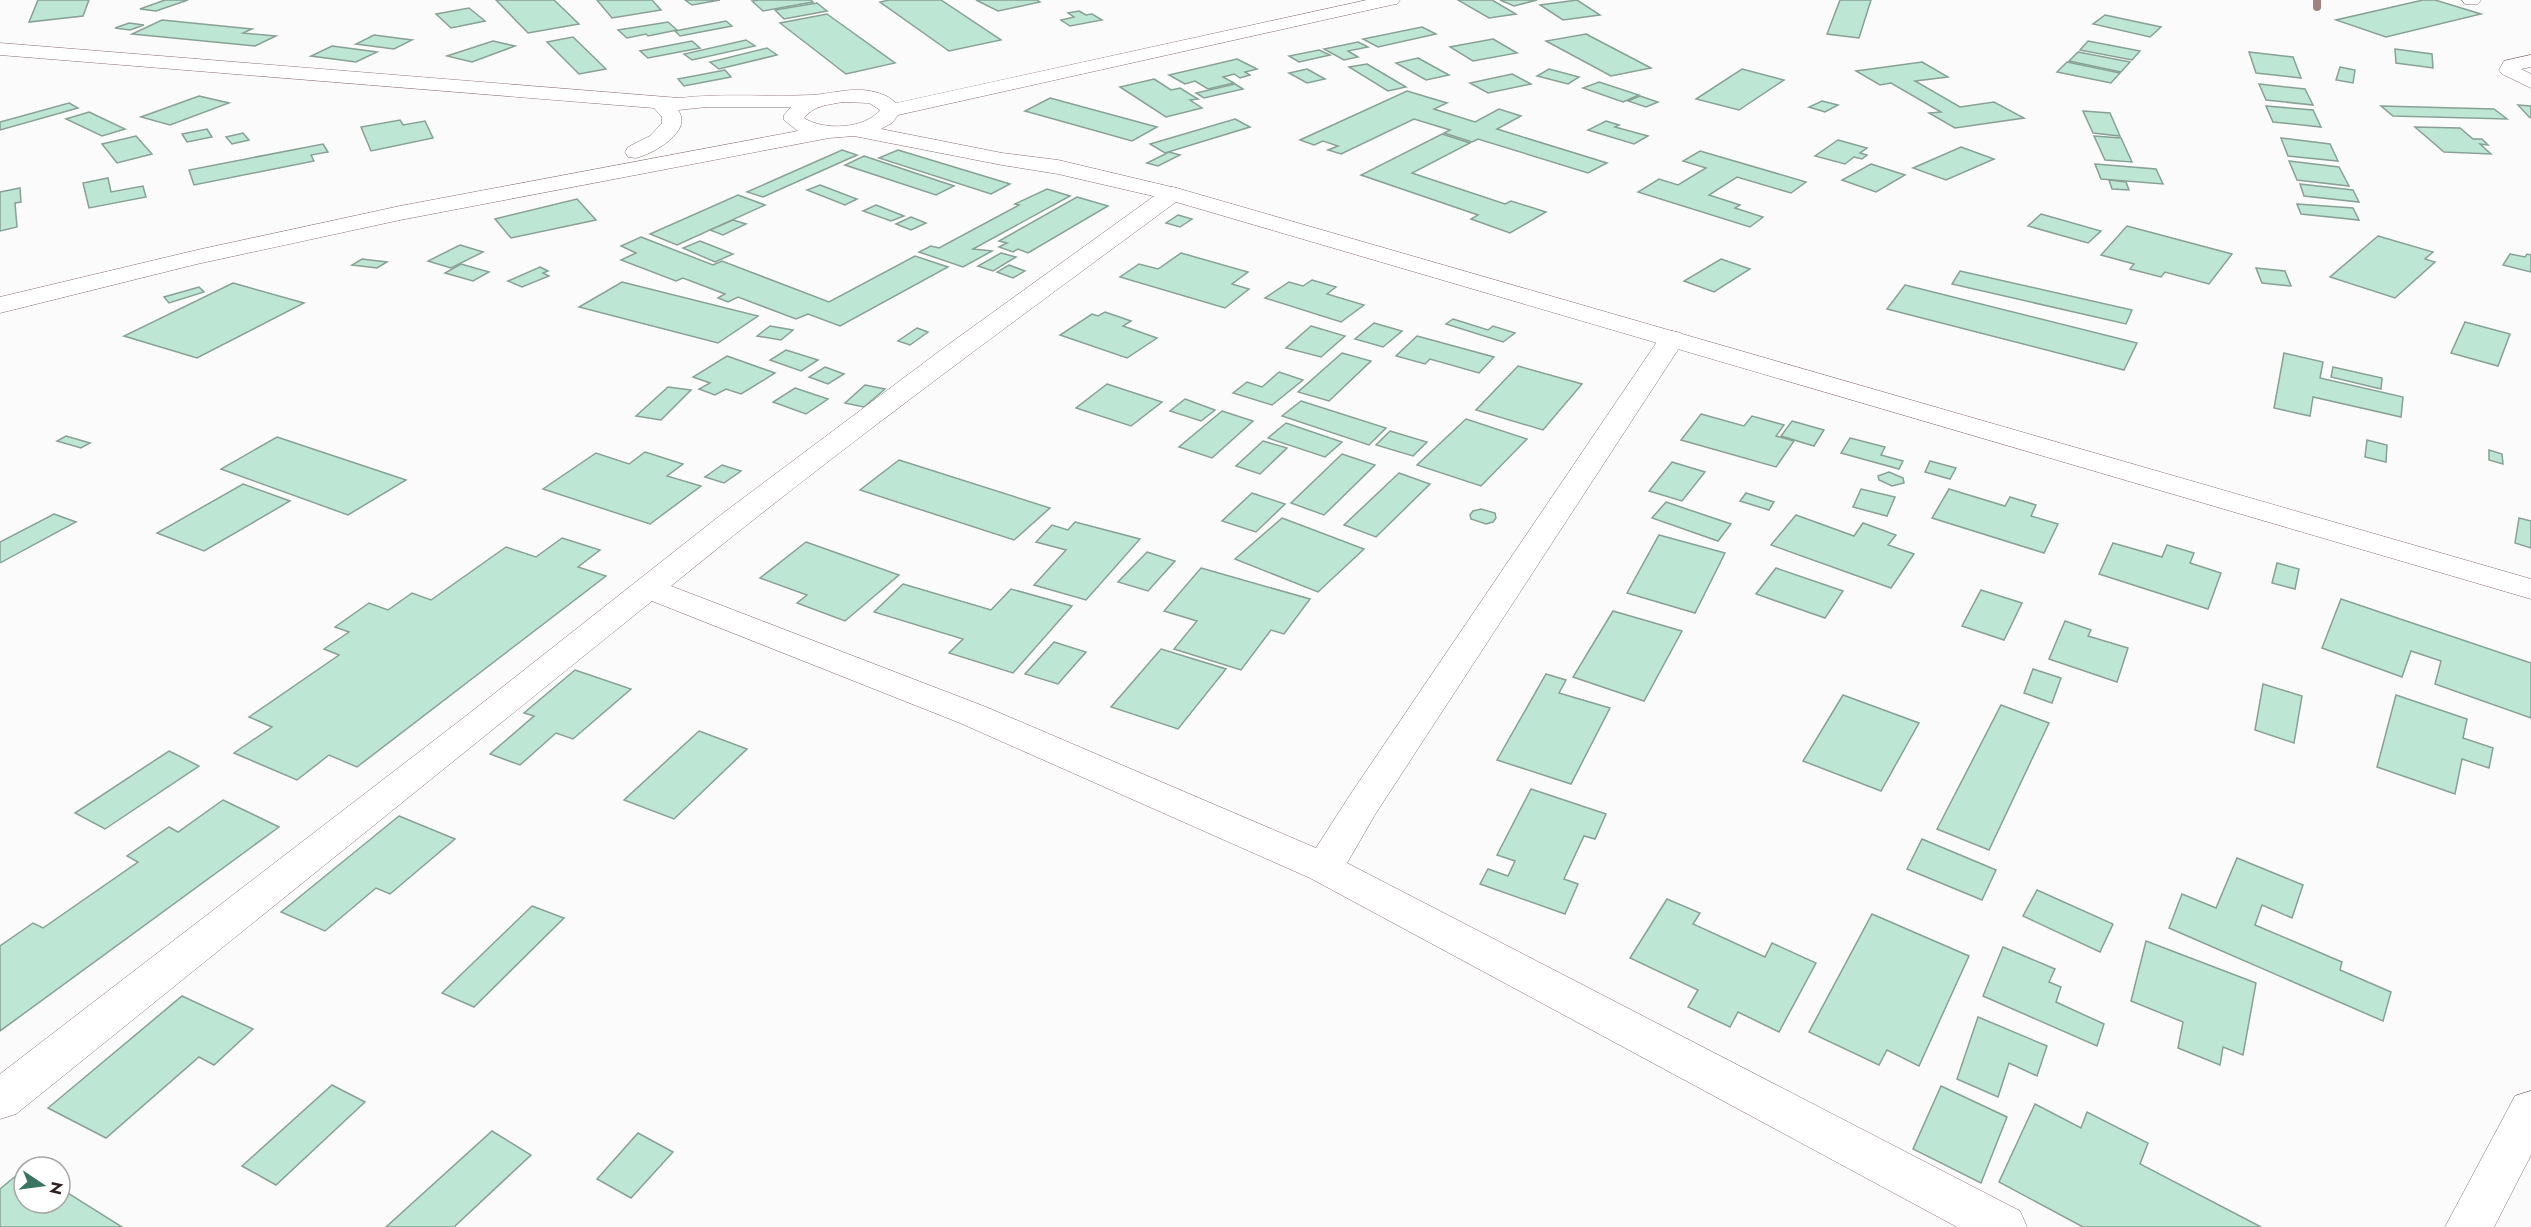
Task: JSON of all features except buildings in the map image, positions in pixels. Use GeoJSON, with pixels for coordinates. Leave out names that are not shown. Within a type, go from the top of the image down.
{"type":"FeatureCollection","features":[{"type":"Feature","properties":{"kind":"street"},"geometry":{"type":"LineString","coordinates":[[0,49],[669,103],[814,101],[843,96],[870,97],[1091,55],[1347,0]]}},
{"type":"Feature","properties":{"kind":"street"},"geometry":{"type":"LineString","coordinates":[[0,305],[197,257],[400,213],[828,132],[853,130],[879,123],[890,112],[1391,0]]}},
{"type":"Feature","properties":{"kind":"street"},"geometry":{"type":"LineString","coordinates":[[2531,61],[2511,65],[2510,70],[2531,82]]}},
{"type":"Feature","properties":{"kind":"street"},"geometry":{"type":"LineString","coordinates":[[870,97],[885,102],[890,112],[997,145],[1058,167]]}},
{"type":"Feature","properties":{"kind":"street"},"geometry":{"type":"LineString","coordinates":[[795,121],[794,115],[798,110],[814,101]]}},
{"type":"Feature","properties":{"kind":"street"},"geometry":{"type":"LineString","coordinates":[[669,103],[698,110],[795,121],[802,127],[828,132]]}},
{"type":"Feature","properties":{"kind":"street"},"geometry":{"type":"LineString","coordinates":[[636,152],[657,140],[672,124],[669,103]]}},
{"type":"Feature","properties":{"kind":"street"},"geometry":{"type":"LineString","coordinates":[[0,288],[145,252],[795,121]]}},
{"type":"Feature","properties":{"kind":"street"},"geometry":{"type":"LineString","coordinates":[[853,130],[1002,159],[1058,167],[1172,194],[2531,589]]}},
{"type":"Feature","properties":{"kind":"street"},"geometry":{"type":"LineString","coordinates":[[0,1100],[475,728],[733,520],[948,357],[1172,194]]}},
{"type":"Feature","properties":{"kind":"street"},"geometry":{"type":"LineString","coordinates":[[1324,868],[1363,804],[1672,339]]}},
{"type":"Feature","properties":{"kind":"street"},"geometry":{"type":"LineString","coordinates":[[648,588],[973,715],[1324,868],[2003,1227]]}},
{"type":"Feature","properties":{"kind":"street"},"geometry":{"type":"LineString","coordinates":[[2469,1227],[2531,1110]]}},
{"type":"Feature","properties":{"kind":"waterway"},"geometry":{"type":"LineString","coordinates":[[2317,0],[2317,7]]}}]}
